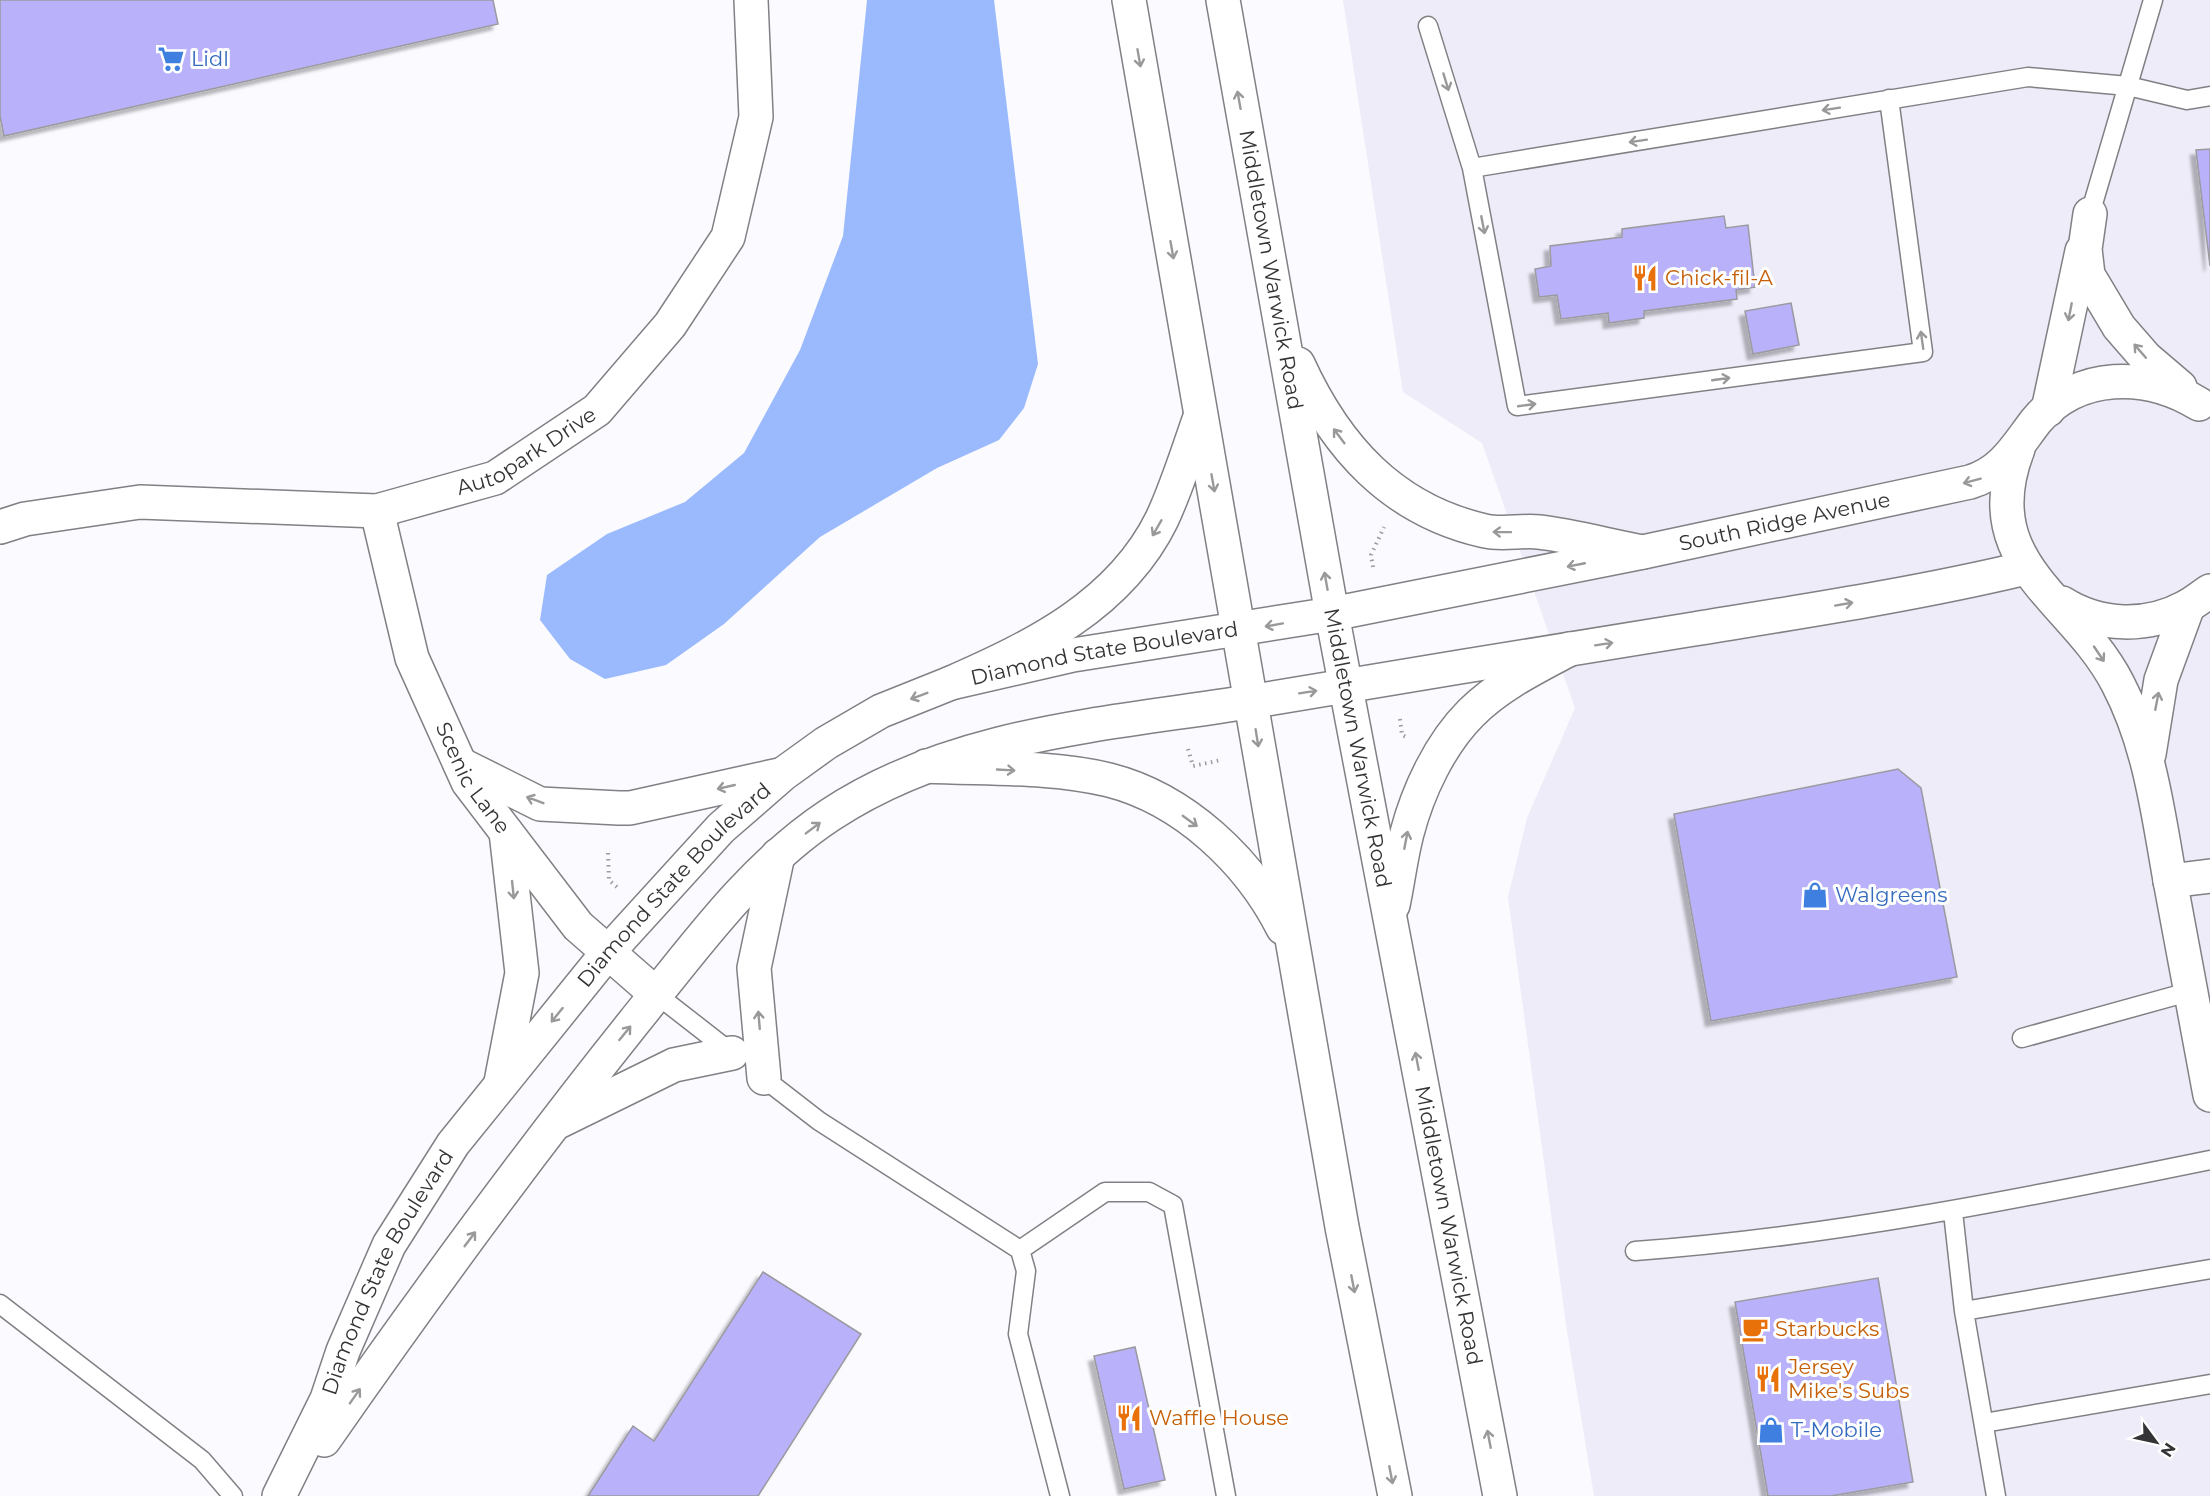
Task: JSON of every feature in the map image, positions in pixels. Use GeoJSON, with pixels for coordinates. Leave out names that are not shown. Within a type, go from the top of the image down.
{"type":"FeatureCollection","features":[{"type":"Feature","properties":{"kind":"street","name":"Autopark Drive"},"geometry":{"type":"LineString","coordinates":[[0,527],[25,519],[140,502],[377,511],[495,478],[597,410],[670,325],[728,237],[756,117],[751,0]]}},
{"type":"Feature","properties":{"kind":"street"},"geometry":{"type":"LineString","coordinates":[[1129,0],[1342,1227],[1395,1496]]}},
{"type":"Feature","properties":{"kind":"street","name":"Middletown Warwick Road"},"geometry":{"type":"LineString","coordinates":[[1223,0],[1278,323],[1500,1496]]}},
{"type":"Feature","properties":{"kind":"street"},"geometry":{"type":"LineString","coordinates":[[2090,214],[2085,249],[2088,275],[2102,300],[2120,327],[2146,358],[2204,408]]}},
{"type":"Feature","properties":{"kind":"street"},"geometry":{"type":"LineString","coordinates":[[2048,410],[2090,214]]}},
{"type":"Feature","properties":{"kind":"street"},"geometry":{"type":"LineString","coordinates":[[1278,323],[1316,404],[1342,441],[1374,474],[1404,497],[1456,522],[1487,532],[1539,532],[1643,552]]}},
{"type":"Feature","properties":{"kind":"street","name":"South Ridge Avenue"},"geometry":{"type":"LineString","coordinates":[[1332,614],[1643,552],[1970,482],[1995,472],[2018,448],[2048,410],[2082,389],[2125,380],[2161,385],[2204,408]]}},
{"type":"Feature","properties":{"kind":"street"},"geometry":{"type":"LineString","coordinates":[[951,683],[1015,655],[1053,634],[1084,612],[1118,580],[1146,548],[1162,518],[1201,415]]}},
{"type":"Feature","properties":{"kind":"street"},"geometry":{"type":"LineString","coordinates":[[2018,448],[2009,476],[2007,513],[2014,545],[2026,568],[2095,647],[2118,683],[2148,759],[2170,881],[2201,989],[2210,1095]]}},
{"type":"Feature","properties":{"kind":"street","name":"Scenic Lane"},"geometry":{"type":"LineString","coordinates":[[377,511],[412,658],[468,782],[578,926],[656,994]]}},
{"type":"Feature","properties":{"kind":"street"},"geometry":{"type":"LineString","coordinates":[[1251,702],[1970,581],[2026,568]]}},
{"type":"Feature","properties":{"kind":"street"},"geometry":{"type":"LineString","coordinates":[[2048,593],[2084,614],[2119,622],[2155,619],[2202,596]]}},
{"type":"Feature","properties":{"kind":"street"},"geometry":{"type":"LineString","coordinates":[[2148,759],[2161,680],[2202,596]]}},
{"type":"Feature","properties":{"kind":"street","name":"Diamond State Boulevard"},"geometry":{"type":"LineString","coordinates":[[279,1496],[327,1399],[343,1351],[389,1245],[453,1144],[608,952],[721,828],[783,774],[826,743],[881,711],[951,683],[1074,655],[1238,631],[1332,614]]}},
{"type":"Feature","properties":{"kind":"street"},"geometry":{"type":"LineString","coordinates":[[1389,918],[1406,835],[1417,799],[1445,747],[1470,713],[1496,692],[1528,671],[1570,649]]}},
{"type":"Feature","properties":{"kind":"street","name":"Diamond State Boulevard"},"geometry":{"type":"LineString","coordinates":[[285,1496],[391,1344],[556,1123],[656,994],[716,922],[778,855],[830,815],[878,787],[926,766],[982,747],[1128,719],[1251,702]]}},
{"type":"Feature","properties":{"kind":"street"},"geometry":{"type":"LineString","coordinates":[[460,764],[540,804],[619,808],[630,808],[783,774]]}},
{"type":"Feature","properties":{"kind":"street"},"geometry":{"type":"LineString","coordinates":[[926,766],[1072,774],[1109,780],[1140,790],[1220,844],[1271,905],[1295,959]]}},
{"type":"Feature","properties":{"kind":"street"},"geometry":{"type":"LineString","coordinates":[[501,1085],[522,973],[506,832]]}},
{"type":"Feature","properties":{"kind":"street"},"geometry":{"type":"LineString","coordinates":[[764,1078],[754,968],[778,855]]}},
{"type":"Feature","properties":{"kind":"street"},"geometry":{"type":"LineString","coordinates":[[2170,881],[2210,876]]}},
{"type":"Feature","properties":{"kind":"street"},"geometry":{"type":"LineString","coordinates":[[556,1123],[674,1065],[732,1053]]}},
{"type":"Feature","properties":{"kind":"lane"},"geometry":{"type":"LineString","coordinates":[[2090,214],[2154,0]]}},
{"type":"Feature","properties":{"kind":"lane"},"geometry":{"type":"LineString","coordinates":[[1428,26],[1472,168],[1517,406],[1923,351],[1888,99]]}},
{"type":"Feature","properties":{"kind":"lane"},"geometry":{"type":"LineString","coordinates":[[1472,168],[2028,77],[2128,86],[2187,100],[2210,96]]}},
{"type":"Feature","properties":{"kind":"lane"},"geometry":{"type":"LineString","coordinates":[[2022,1038],[2201,989]]}},
{"type":"Feature","properties":{"kind":"lane"},"geometry":{"type":"LineString","coordinates":[[656,994],[819,1121],[1020,1250],[1026,1271],[1018,1334],[1060,1496]]}},
{"type":"Feature","properties":{"kind":"lane"},"geometry":{"type":"LineString","coordinates":[[1635,1251],[1734,1244],[1953,1212],[2210,1160]]}},
{"type":"Feature","properties":{"kind":"lane"},"geometry":{"type":"LineString","coordinates":[[1020,1250],[1105,1192],[1149,1192],[1173,1205],[1226,1496]]}},
{"type":"Feature","properties":{"kind":"lane"},"geometry":{"type":"LineString","coordinates":[[1953,1212],[1964,1311],[1996,1496]]}},
{"type":"Feature","properties":{"kind":"lane"},"geometry":{"type":"LineString","coordinates":[[1964,1311],[2210,1269]]}},
{"type":"Feature","properties":{"kind":"lane"},"geometry":{"type":"LineString","coordinates":[[0,1304],[202,1460],[233,1496]]}},
{"type":"Feature","properties":{"kind":"lane"},"geometry":{"type":"LineString","coordinates":[[1984,1424],[2210,1384]]}},
{"type":"Feature","properties":{"kind":"path"},"geometry":{"type":"LineString","coordinates":[[1373,569],[1371,555],[1388,518]]}},
{"type":"Feature","properties":{"kind":"path"},"geometry":{"type":"LineString","coordinates":[[1186,744],[1193,766],[1221,760]]}},
{"type":"Feature","properties":{"kind":"path"},"geometry":{"type":"LineString","coordinates":[[608,853],[609,880],[626,895]]}},
{"type":"Feature","properties":{"kind":"shaded area"},"geometry":{"type":"Polygon","coordinates":[[[1343,0],[2210,0],[2210,1496],[1594,1496],[1567,1331],[1508,897],[1527,818],[1575,708],[1482,443],[1403,392],[1343,0]]]}},
{"type":"Feature","properties":{"kind":"water"},"geometry":{"type":"Polygon","coordinates":[[[867,0],[994,0],[1038,364],[1024,408],[999,440],[937,468],[820,537],[724,624],[666,665],[605,679],[570,659],[540,620],[547,575],[607,534],[685,502],[744,453],[800,350],[843,236],[867,0]]]}},
{"type":"Feature","properties":{"kind":"building","name":"Lidl"},"geometry":{"type":"Polygon","coordinates":[[[0,0],[493,0],[498,24],[4,136],[0,116],[0,0]]]}},
{"type":"Feature","properties":{"kind":"building"},"geometry":{"type":"Polygon","coordinates":[[[2210,149],[2210,266],[2196,150],[2210,149]]]}},
{"type":"Feature","properties":{"kind":"building","name":"Chick-fil-A"},"geometry":{"type":"Polygon","coordinates":[[[1724,216],[1726,228],[1748,225],[1755,287],[1736,290],[1737,299],[1644,311],[1644,318],[1609,323],[1608,313],[1561,319],[1557,295],[1539,297],[1535,269],[1551,266],[1550,246],[1622,237],[1622,229],[1724,216]]]}},
{"type":"Feature","properties":{"kind":"building"},"geometry":{"type":"Polygon","coordinates":[[[1791,303],[1799,345],[1753,354],[1745,311],[1791,303]]]}},
{"type":"Feature","properties":{"kind":"building","name":"Walgreens"},"geometry":{"type":"Polygon","coordinates":[[[1898,769],[1921,788],[1957,977],[1711,1021],[1674,814],[1898,769]]]}},
{"type":"Feature","properties":{"kind":"building"},"geometry":{"type":"Polygon","coordinates":[[[763,1272],[861,1334],[758,1496],[588,1496],[633,1426],[654,1441],[763,1272]]]}},
{"type":"Feature","properties":{"kind":"building"},"geometry":{"type":"Polygon","coordinates":[[[1878,1278],[1913,1482],[1831,1496],[1768,1496],[1735,1302],[1878,1278]]]}},
{"type":"Feature","properties":{"kind":"building","name":"Waffle House"},"geometry":{"type":"Polygon","coordinates":[[[1135,1347],[1165,1480],[1124,1489],[1094,1356],[1135,1347]]]}},
{"type":"Feature","properties":{"kind":"place","name":"Lidl"},"geometry":{"type":"Point","coordinates":[171,59]}},
{"type":"Feature","properties":{"kind":"place","name":"Chick-fil-A"},"geometry":{"type":"Point","coordinates":[1645,278]}},
{"type":"Feature","properties":{"kind":"place","name":"Walgreens"},"geometry":{"type":"Point","coordinates":[1815,895]}},
{"type":"Feature","properties":{"kind":"place","name":"Starbucks"},"geometry":{"type":"Point","coordinates":[1755,1329]}},
{"type":"Feature","properties":{"kind":"place","name":"Jersey Mike's Subs"},"geometry":{"type":"Point","coordinates":[1768,1379]}},
{"type":"Feature","properties":{"kind":"place","name":"Waffle House"},"geometry":{"type":"Point","coordinates":[1129,1418]}},
{"type":"Feature","properties":{"kind":"place","name":"T-Mobile"},"geometry":{"type":"Point","coordinates":[1771,1430]}}]}
